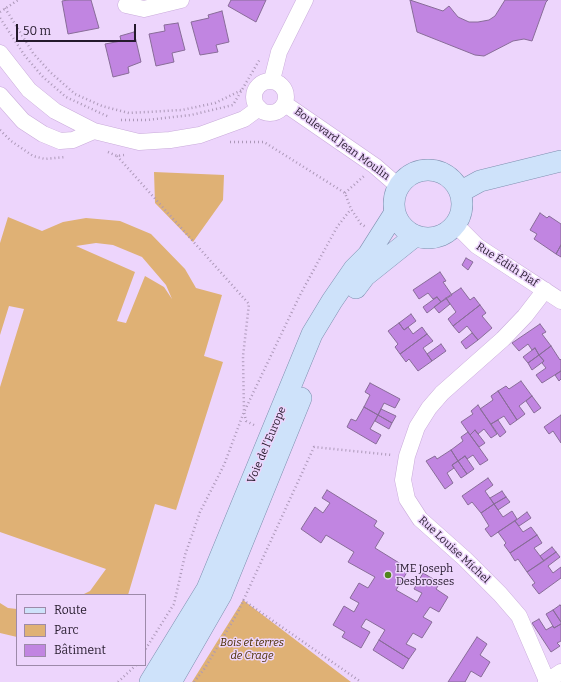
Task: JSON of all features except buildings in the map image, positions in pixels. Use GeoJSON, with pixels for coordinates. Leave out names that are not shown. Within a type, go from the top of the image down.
{"type":"FeatureCollection","features":[{"type":"Feature","properties":{"kind":"main road"},"geometry":{"type":"LineString","coordinates":[[460,192],[480,181],[561,161]]}},
{"type":"Feature","properties":{"kind":"main road"},"geometry":{"type":"LineString","coordinates":[[431,169],[443,173],[454,181],[460,192],[462,203],[461,214],[456,224],[442,236],[424,238],[415,236],[402,227],[394,214],[394,195],[398,186],[407,176],[418,170],[431,169]]}},
{"type":"Feature","properties":{"kind":"main road","name":"Voie de l'Europe"},"geometry":{"type":"LineString","coordinates":[[150,682],[207,589],[312,334],[345,281],[354,268],[368,255],[394,214]]}},
{"type":"Feature","properties":{"kind":"main road","name":"Voie de l'Europe"},"geometry":{"type":"LineString","coordinates":[[171,682],[221,595],[324,340],[341,308],[365,276],[415,236]]}},
{"type":"Feature","properties":{"kind":"street"},"geometry":{"type":"LineString","coordinates":[[126,5],[144,9],[181,0]]}},
{"type":"Feature","properties":{"kind":"street"},"geometry":{"type":"LineString","coordinates":[[272,80],[279,52],[305,0]]}},
{"type":"Feature","properties":{"kind":"street"},"geometry":{"type":"LineString","coordinates":[[0,53],[14,74],[54,111],[94,131],[139,142],[170,140],[200,135],[244,119],[259,108]]}},
{"type":"Feature","properties":{"kind":"street"},"geometry":{"type":"LineString","coordinates":[[272,80],[277,82],[285,88],[287,99],[285,104],[282,108],[272,113],[266,112],[259,108],[255,102],[255,91],[261,83],[272,80]]}},
{"type":"Feature","properties":{"kind":"street"},"geometry":{"type":"LineString","coordinates":[[0,95],[23,121],[43,134],[60,140],[73,140],[94,131]]}},
{"type":"Feature","properties":{"kind":"street","name":"Boulevard Jean Moulin"},"geometry":{"type":"LineString","coordinates":[[285,104],[375,166],[398,186]]}},
{"type":"Feature","properties":{"kind":"street","name":"Rue Édith Piaf"},"geometry":{"type":"LineString","coordinates":[[456,224],[477,246],[561,301]]}},
{"type":"Feature","properties":{"kind":"street","name":"Rue Louise Michel"},"geometry":{"type":"LineString","coordinates":[[545,290],[525,316],[503,339],[442,393],[429,408],[417,427],[407,456],[403,480],[407,499],[420,519],[495,589],[519,616],[546,682]]}},
{"type":"Feature","properties":{"kind":"street"},"geometry":{"type":"LineString","coordinates":[[546,682],[561,672]]}},
{"type":"Feature","properties":{"kind":"path"},"geometry":{"type":"LineString","coordinates":[[0,12],[18,0]]}},
{"type":"Feature","properties":{"kind":"path"},"geometry":{"type":"LineString","coordinates":[[5,8],[33,53],[50,72],[74,94],[102,106],[129,113],[182,110],[214,103],[242,89]]}},
{"type":"Feature","properties":{"kind":"path"},"geometry":{"type":"LineString","coordinates":[[0,18],[25,56],[43,77],[66,97],[115,120],[146,120],[191,115],[233,105],[267,48],[279,52]]}},
{"type":"Feature","properties":{"kind":"path"},"geometry":{"type":"LineString","coordinates":[[146,648],[174,604],[185,555],[200,512],[224,465],[244,412],[300,295],[337,227],[351,209],[345,193],[264,142],[232,142]]}},
{"type":"Feature","properties":{"kind":"path"},"geometry":{"type":"LineString","coordinates":[[117,156],[249,304],[243,356],[244,412],[246,421],[254,425]]}},
{"type":"Feature","properties":{"kind":"path"},"geometry":{"type":"LineString","coordinates":[[345,193],[375,166]]}},
{"type":"Feature","properties":{"kind":"path"},"geometry":{"type":"LineString","coordinates":[[193,682],[205,668],[244,600],[314,446],[407,456]]}},
{"type":"Feature","properties":{"kind":"path"},"geometry":{"type":"LineString","coordinates":[[244,600],[361,682]]}},
{"type":"Feature","properties":{"kind":"path"},"geometry":{"type":"LineString","coordinates":[[118,682],[135,666]]}},
{"type":"Feature","properties":{"kind":"green space"},"geometry":{"type":"Polygon","coordinates":[[[154,172],[224,175],[223,200],[193,242],[155,203],[154,172]]]}},
{"type":"Feature","properties":{"kind":"green space"},"geometry":{"type":"Polygon","coordinates":[[[8,217],[42,231],[63,222],[86,218],[120,221],[151,234],[185,269],[196,288],[222,295],[204,356],[223,362],[176,510],[155,504],[128,594],[84,594],[90,591],[106,569],[0,532],[0,387],[24,309],[9,306],[0,335],[0,243],[8,217]],[[96,243],[76,246],[135,272],[117,321],[126,323],[145,276],[164,287],[172,299],[166,285],[142,257],[113,245],[96,243]]]}},
{"type":"Feature","properties":{"kind":"green space","name":"Bois et terres de Crage"},"geometry":{"type":"Polygon","coordinates":[[[243,600],[351,682],[192,682],[243,600]]]}},
{"type":"Feature","properties":{"kind":"green space"},"geometry":{"type":"Polygon","coordinates":[[[0,603],[8,608],[16,609],[16,637],[0,633],[0,603]]]}},
{"type":"Feature","properties":{"kind":"place","name":"IME Joseph Desbrosses"},"geometry":{"type":"Point","coordinates":[388,575]}}]}
